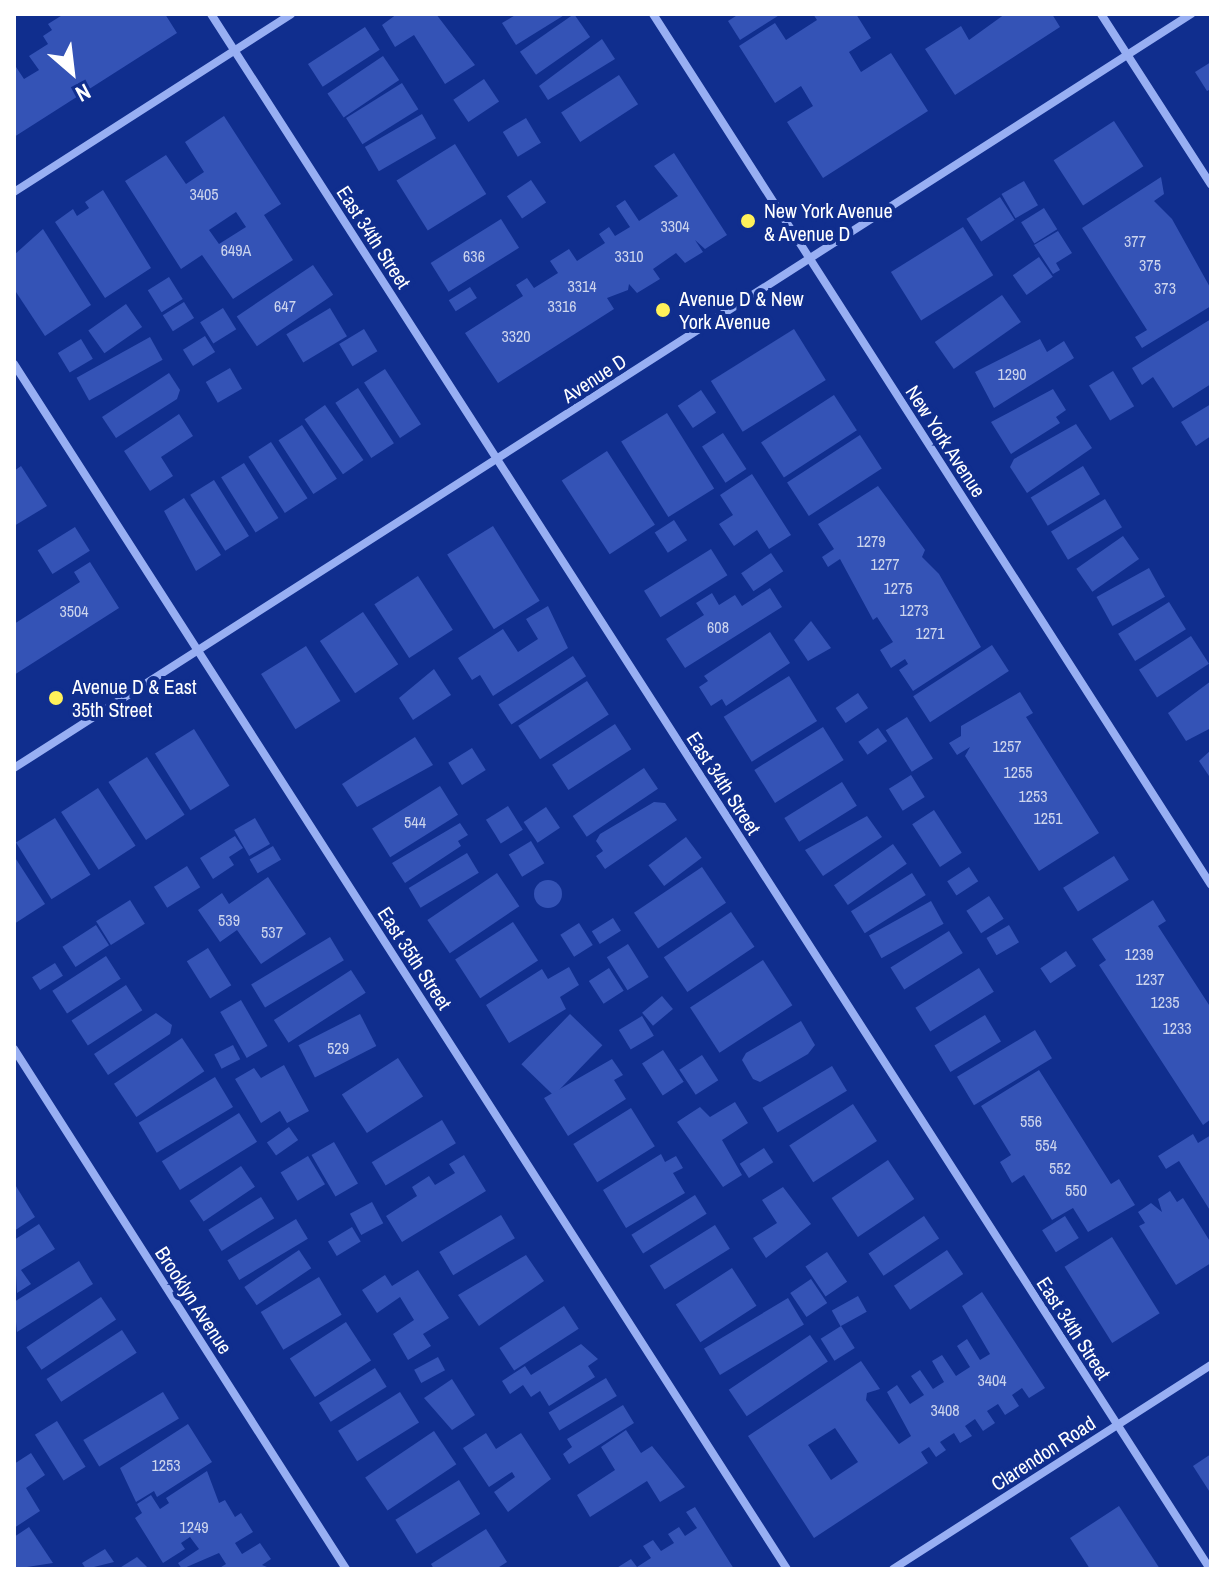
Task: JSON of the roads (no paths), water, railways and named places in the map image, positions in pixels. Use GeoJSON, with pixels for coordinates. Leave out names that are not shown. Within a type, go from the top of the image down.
{"type":"FeatureCollection","features":[{"type":"Feature","properties":{"kind":"street","name":"East 34th Street"},"geometry":{"type":"LineString","coordinates":[[211,14],[1210,1569]]}},
{"type":"Feature","properties":{"kind":"street"},"geometry":{"type":"LineString","coordinates":[[14,192],[291,14]]}},
{"type":"Feature","properties":{"kind":"street","name":"New York Avenue"},"geometry":{"type":"LineString","coordinates":[[653,14],[1211,885]]}},
{"type":"Feature","properties":{"kind":"street"},"geometry":{"type":"LineString","coordinates":[[1101,14],[1211,185]]}},
{"type":"Feature","properties":{"kind":"street","name":"Avenue D"},"geometry":{"type":"LineString","coordinates":[[14,768],[1191,14]]}},
{"type":"Feature","properties":{"kind":"street","name":"East 35th Street"},"geometry":{"type":"LineString","coordinates":[[14,364],[787,1569]]}},
{"type":"Feature","properties":{"kind":"street","name":"Brooklyn Avenue"},"geometry":{"type":"LineString","coordinates":[[14,1049],[346,1569]]}},
{"type":"Feature","properties":{"kind":"street","name":"Clarendon Road"},"geometry":{"type":"LineString","coordinates":[[893,1569],[1211,1365]]}},
{"type":"Feature","properties":{"kind":"place","name":"New York Avenue & Avenue D"},"geometry":{"type":"Point","coordinates":[748,221]}},
{"type":"Feature","properties":{"kind":"place","name":"Avenue D & New York Avenue"},"geometry":{"type":"Point","coordinates":[663,310]}},
{"type":"Feature","properties":{"kind":"place","name":"Avenue D & East 35th Street"},"geometry":{"type":"Point","coordinates":[56,698]}}]}
